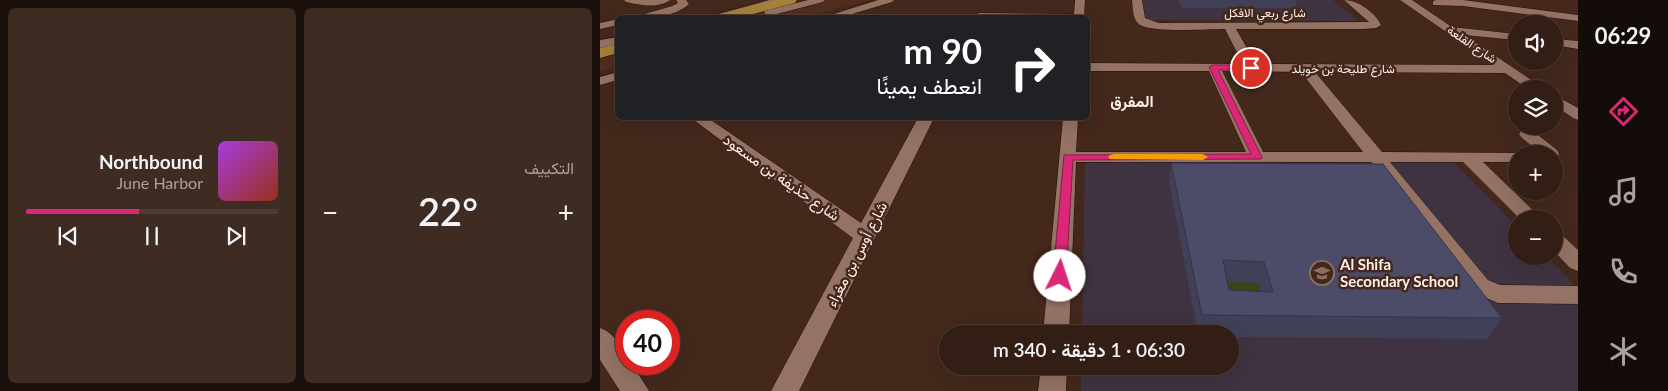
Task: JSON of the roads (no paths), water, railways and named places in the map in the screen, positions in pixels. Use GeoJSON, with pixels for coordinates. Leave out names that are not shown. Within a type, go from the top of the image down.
{"type":"FeatureCollection","features":[{"type":"Feature","properties":{"kind":"main road"},"geometry":{"type":"LineString","coordinates":[[734,15],[792,2]]}},
{"type":"Feature","properties":{"kind":"main road"},"geometry":{"type":"LineString","coordinates":[[748,15],[792,2]]}},
{"type":"Feature","properties":{"kind":"main road"},"geometry":{"type":"LineString","coordinates":[[600,48],[615,45]]}},
{"type":"Feature","properties":{"kind":"main road"},"geometry":{"type":"LineString","coordinates":[[600,53],[615,49]]}},
{"type":"Feature","properties":{"kind":"street"},"geometry":{"type":"LineString","coordinates":[[629,0],[642,3],[665,0]]}},
{"type":"Feature","properties":{"kind":"street"},"geometry":{"type":"LineString","coordinates":[[648,15],[676,8],[684,4],[681,0]]}},
{"type":"Feature","properties":{"kind":"street"},"geometry":{"type":"LineString","coordinates":[[725,15],[792,2],[820,0]]}},
{"type":"Feature","properties":{"kind":"street"},"geometry":{"type":"LineString","coordinates":[[835,15],[888,0]]}},
{"type":"Feature","properties":{"kind":"street"},"geometry":{"type":"LineString","coordinates":[[1079,15],[1080,0]]}},
{"type":"Feature","properties":{"kind":"street","name":"شارع ربعي الافكل"},"geometry":{"type":"LineString","coordinates":[[1136,0],[1142,22],[1167,26],[1364,26],[1376,24],[1350,0]]}},
{"type":"Feature","properties":{"kind":"street","name":"شارع القلعة"},"geometry":{"type":"LineString","coordinates":[[1405,0],[1508,68]]}},
{"type":"Feature","properties":{"kind":"street"},"geometry":{"type":"LineString","coordinates":[[1550,0],[1561,15]]}},
{"type":"Feature","properties":{"kind":"street"},"geometry":{"type":"LineString","coordinates":[[760,15],[792,2]]}},
{"type":"Feature","properties":{"kind":"street"},"geometry":{"type":"LineString","coordinates":[[1436,2],[1461,2],[1555,15]]}},
{"type":"Feature","properties":{"kind":"street"},"geometry":{"type":"LineString","coordinates":[[979,15],[984,6]]}},
{"type":"Feature","properties":{"kind":"street"},"geometry":{"type":"LineString","coordinates":[[1563,16],[1578,18]]}},
{"type":"Feature","properties":{"kind":"street"},"geometry":{"type":"LineString","coordinates":[[600,26],[615,23]]}},
{"type":"Feature","properties":{"kind":"street"},"geometry":{"type":"LineString","coordinates":[[1229,26],[1251,68]]}},
{"type":"Feature","properties":{"kind":"street"},"geometry":{"type":"LineString","coordinates":[[1450,29],[1508,37]]}},
{"type":"Feature","properties":{"kind":"street"},"geometry":{"type":"LineString","coordinates":[[600,44],[615,41]]}},
{"type":"Feature","properties":{"kind":"street"},"geometry":{"type":"LineString","coordinates":[[1563,43],[1578,45]]}},
{"type":"Feature","properties":{"kind":"street"},"geometry":{"type":"LineString","coordinates":[[600,58],[615,54]]}},
{"type":"Feature","properties":{"kind":"street","name":"شارع طليحة بن خويلد"},"geometry":{"type":"LineString","coordinates":[[1090,67],[1508,69]]}},
{"type":"Feature","properties":{"kind":"street"},"geometry":{"type":"LineString","coordinates":[[1213,67],[1257,157]]}},
{"type":"Feature","properties":{"kind":"street"},"geometry":{"type":"LineString","coordinates":[[1306,68],[1480,286],[1498,294],[1578,295]]}},
{"type":"Feature","properties":{"kind":"street","name":"شارع القلعة"},"geometry":{"type":"LineString","coordinates":[[1510,70],[1525,80]]}},
{"type":"Feature","properties":{"kind":"street"},"geometry":{"type":"LineString","coordinates":[[600,81],[615,77]]}},
{"type":"Feature","properties":{"kind":"street"},"geometry":{"type":"LineString","coordinates":[[1563,105],[1578,116]]}},
{"type":"Feature","properties":{"kind":"street","name":"شارع حذيفة بن مسعود"},"geometry":{"type":"LineString","coordinates":[[702,120],[865,236]]}},
{"type":"Feature","properties":{"kind":"street","name":"شارع أوس بن مغراء"},"geometry":{"type":"LineString","coordinates":[[786,391],[925,120]]}},
{"type":"Feature","properties":{"kind":"street"},"geometry":{"type":"LineString","coordinates":[[1057,325],[1070,120]]}},
{"type":"Feature","properties":{"kind":"street"},"geometry":{"type":"LineString","coordinates":[[1528,135],[1540,145]]}},
{"type":"Feature","properties":{"kind":"street"},"geometry":{"type":"LineString","coordinates":[[1068,157],[1508,157]]}},
{"type":"Feature","properties":{"kind":"street"},"geometry":{"type":"LineString","coordinates":[[1468,157],[1523,210]]}},
{"type":"Feature","properties":{"kind":"street"},"geometry":{"type":"LineString","coordinates":[[1563,248],[1578,263]]}},
{"type":"Feature","properties":{"kind":"street"},"geometry":{"type":"LineString","coordinates":[[600,338],[635,391]]}},
{"type":"Feature","properties":{"kind":"street"},"geometry":{"type":"LineString","coordinates":[[1052,391],[1053,375]]}},
{"type":"Feature","properties":{"kind":"place","name":"Al Shifa Secondary School"},"geometry":{"type":"Point","coordinates":[1322,273]}},
{"type":"Feature","properties":{"kind":"district","name":"المفرق"},"geometry":{"type":"Point","coordinates":[1132,100]}}]}
